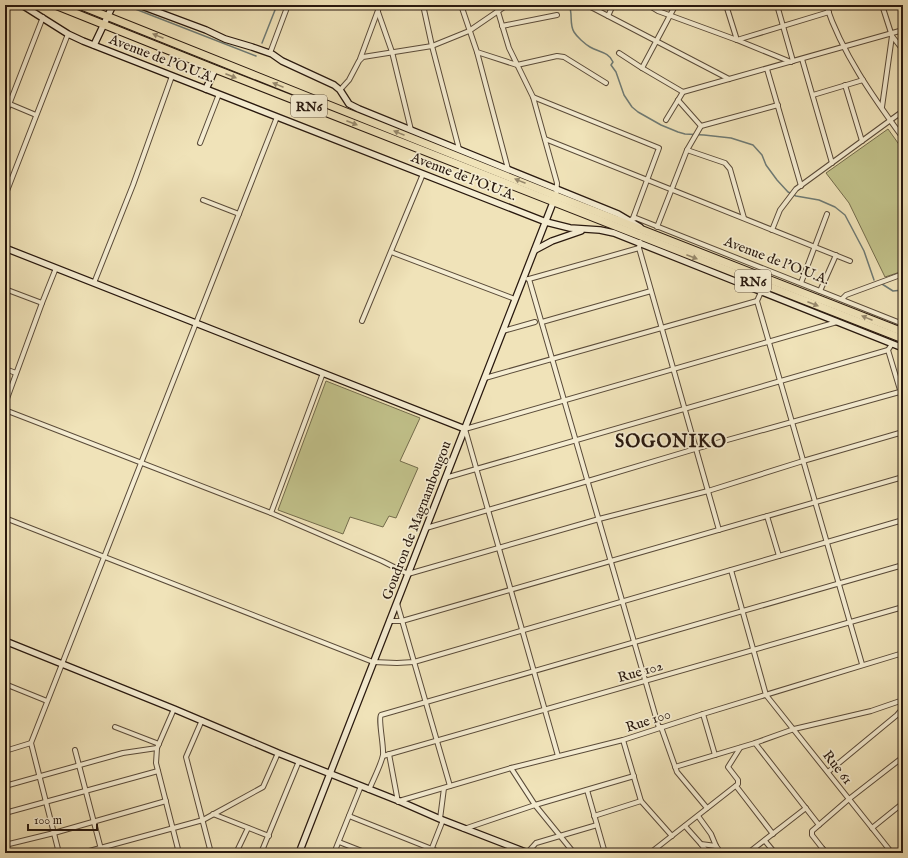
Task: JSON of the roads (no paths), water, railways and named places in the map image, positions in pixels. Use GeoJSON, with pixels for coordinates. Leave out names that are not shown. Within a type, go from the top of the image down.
{"type":"FeatureCollection","features":[{"type":"Feature","properties":{"kind":"highway","name":"Avenue de l'O.U.A."},"geometry":{"type":"LineString","coordinates":[[55,5],[215,70],[645,230],[903,332]]}},
{"type":"Feature","properties":{"kind":"highway","name":"Avenue de l'O.U.A."},"geometry":{"type":"LineString","coordinates":[[79,5],[555,196],[640,242],[903,340]]}},
{"type":"Feature","properties":{"kind":"street"},"geometry":{"type":"LineString","coordinates":[[5,13],[8,5]]}},
{"type":"Feature","properties":{"kind":"street","name":"Avenue de l'O.U.A."},"geometry":{"type":"LineString","coordinates":[[22,5],[68,34],[94,45],[546,222],[570,228],[600,230],[640,242],[903,348]]}},
{"type":"Feature","properties":{"kind":"street"},"geometry":{"type":"LineString","coordinates":[[94,45],[113,5]]}},
{"type":"Feature","properties":{"kind":"street","name":"Avenue de l'O.U.A."},"geometry":{"type":"LineString","coordinates":[[139,5],[206,30],[225,39],[270,54],[334,85],[340,90],[349,104],[508,169],[555,196],[631,219],[636,218],[903,324]]}},
{"type":"Feature","properties":{"kind":"street"},"geometry":{"type":"LineString","coordinates":[[270,54],[288,5]]}},
{"type":"Feature","properties":{"kind":"street"},"geometry":{"type":"LineString","coordinates":[[340,90],[349,80],[359,61],[380,5]]}},
{"type":"Feature","properties":{"kind":"street"},"geometry":{"type":"LineString","coordinates":[[423,5],[432,46],[459,149]]}},
{"type":"Feature","properties":{"kind":"street"},"geometry":{"type":"LineString","coordinates":[[461,5],[477,52],[508,169]]}},
{"type":"Feature","properties":{"kind":"street"},"geometry":{"type":"LineString","coordinates":[[496,5],[509,48],[533,97],[557,183],[555,196]]}},
{"type":"Feature","properties":{"kind":"street"},"geometry":{"type":"LineString","coordinates":[[359,61],[363,57],[432,46],[469,30],[497,10],[507,5]]}},
{"type":"Feature","properties":{"kind":"street"},"geometry":{"type":"LineString","coordinates":[[587,5],[730,79]]}},
{"type":"Feature","properties":{"kind":"street"},"geometry":{"type":"LineString","coordinates":[[608,16],[613,5]]}},
{"type":"Feature","properties":{"kind":"street"},"geometry":{"type":"LineString","coordinates":[[648,5],[669,16],[737,40],[792,62]]}},
{"type":"Feature","properties":{"kind":"street"},"geometry":{"type":"LineString","coordinates":[[642,68],[669,16],[677,5]]}},
{"type":"Feature","properties":{"kind":"street"},"geometry":{"type":"LineString","coordinates":[[726,5],[737,40]]}},
{"type":"Feature","properties":{"kind":"street"},"geometry":{"type":"LineString","coordinates":[[777,5],[792,62]]}},
{"type":"Feature","properties":{"kind":"street"},"geometry":{"type":"LineString","coordinates":[[826,5],[844,47],[863,80],[903,138]]}},
{"type":"Feature","properties":{"kind":"street"},"geometry":{"type":"LineString","coordinates":[[882,5],[891,35],[903,50]]}},
{"type":"Feature","properties":{"kind":"street"},"geometry":{"type":"LineString","coordinates":[[378,12],[392,52],[411,130]]}},
{"type":"Feature","properties":{"kind":"street"},"geometry":{"type":"LineString","coordinates":[[737,40],[828,12]]}},
{"type":"Feature","properties":{"kind":"street"},"geometry":{"type":"LineString","coordinates":[[502,26],[557,15]]}},
{"type":"Feature","properties":{"kind":"street"},"geometry":{"type":"LineString","coordinates":[[5,115],[7,103],[43,17]]}},
{"type":"Feature","properties":{"kind":"street"},"geometry":{"type":"LineString","coordinates":[[666,120],[683,92],[891,35],[903,30]]}},
{"type":"Feature","properties":{"kind":"street"},"geometry":{"type":"LineString","coordinates":[[5,196],[68,34]]}},
{"type":"Feature","properties":{"kind":"street"},"geometry":{"type":"LineString","coordinates":[[882,107],[891,35]]}},
{"type":"Feature","properties":{"kind":"street"},"geometry":{"type":"LineString","coordinates":[[477,52],[517,65],[557,56],[564,57],[606,83]]}},
{"type":"Feature","properties":{"kind":"street"},"geometry":{"type":"LineString","coordinates":[[619,52],[642,68],[683,92]]}},
{"type":"Feature","properties":{"kind":"street"},"geometry":{"type":"LineString","coordinates":[[802,59],[832,163]]}},
{"type":"Feature","properties":{"kind":"street"},"geometry":{"type":"LineString","coordinates":[[767,69],[801,186]]}},
{"type":"Feature","properties":{"kind":"street"},"geometry":{"type":"LineString","coordinates":[[206,89],[215,70]]}},
{"type":"Feature","properties":{"kind":"street"},"geometry":{"type":"LineString","coordinates":[[94,283],[133,185],[172,76]]}},
{"type":"Feature","properties":{"kind":"street"},"geometry":{"type":"LineString","coordinates":[[813,95],[863,80]]}},
{"type":"Feature","properties":{"kind":"street"},"geometry":{"type":"LineString","coordinates":[[845,85],[862,140]]}},
{"type":"Feature","properties":{"kind":"street"},"geometry":{"type":"LineString","coordinates":[[200,143],[219,94]]}},
{"type":"Feature","properties":{"kind":"street"},"geometry":{"type":"LineString","coordinates":[[533,97],[659,148],[631,219],[645,230]]}},
{"type":"Feature","properties":{"kind":"street"},"geometry":{"type":"LineString","coordinates":[[678,100],[701,126]]}},
{"type":"Feature","properties":{"kind":"street"},"geometry":{"type":"LineString","coordinates":[[7,103],[36,116]]}},
{"type":"Feature","properties":{"kind":"street"},"geometry":{"type":"LineString","coordinates":[[657,227],[687,150],[701,126],[778,105]]}},
{"type":"Feature","properties":{"kind":"street"},"geometry":{"type":"LineString","coordinates":[[772,230],[780,210],[796,189],[903,111]]}},
{"type":"Feature","properties":{"kind":"street"},"geometry":{"type":"LineString","coordinates":[[59,853],[30,743],[277,117]]}},
{"type":"Feature","properties":{"kind":"street"},"geometry":{"type":"LineString","coordinates":[[545,139],[850,261]]}},
{"type":"Feature","properties":{"kind":"street"},"geometry":{"type":"LineString","coordinates":[[687,150],[725,162],[728,165],[744,218]]}},
{"type":"Feature","properties":{"kind":"street"},"geometry":{"type":"LineString","coordinates":[[362,321],[423,174]]}},
{"type":"Feature","properties":{"kind":"street","name":"Goudron de Magnambougou"},"geometry":{"type":"LineString","coordinates":[[299,853],[515,299],[526,278],[555,196]]}},
{"type":"Feature","properties":{"kind":"street"},"geometry":{"type":"LineString","coordinates":[[204,200],[239,214]]}},
{"type":"Feature","properties":{"kind":"street"},"geometry":{"type":"LineString","coordinates":[[801,283],[827,214]]}},
{"type":"Feature","properties":{"kind":"street"},"geometry":{"type":"LineString","coordinates":[[535,250],[552,241],[585,230]]}},
{"type":"Feature","properties":{"kind":"street"},"geometry":{"type":"LineString","coordinates":[[707,808],[677,772],[660,727],[542,322],[526,278],[640,242],[651,291],[719,530]]}},
{"type":"Feature","properties":{"kind":"street"},"geometry":{"type":"LineString","coordinates":[[5,248],[465,429],[838,322]]}},
{"type":"Feature","properties":{"kind":"street"},"geometry":{"type":"LineString","coordinates":[[391,252],[515,299]]}},
{"type":"Feature","properties":{"kind":"street"},"geometry":{"type":"LineString","coordinates":[[820,291],[836,255]]}},
{"type":"Feature","properties":{"kind":"street"},"geometry":{"type":"LineString","coordinates":[[5,404],[56,268]]}},
{"type":"Feature","properties":{"kind":"street"},"geometry":{"type":"LineString","coordinates":[[842,299],[846,295],[903,274]]}},
{"type":"Feature","properties":{"kind":"street"},"geometry":{"type":"LineString","coordinates":[[5,300],[7,290],[42,303]]}},
{"type":"Feature","properties":{"kind":"street"},"geometry":{"type":"LineString","coordinates":[[542,322],[651,291]]}},
{"type":"Feature","properties":{"kind":"street"},"geometry":{"type":"LineString","coordinates":[[761,292],[757,301],[862,664]]}},
{"type":"Feature","properties":{"kind":"street"},"geometry":{"type":"LineString","coordinates":[[485,378],[757,301]]}},
{"type":"Feature","properties":{"kind":"street"},"geometry":{"type":"LineString","coordinates":[[503,330],[535,322]]}},
{"type":"Feature","properties":{"kind":"street"},"geometry":{"type":"LineString","coordinates":[[445,478],[888,350],[892,344]]}},
{"type":"Feature","properties":{"kind":"street"},"geometry":{"type":"LineString","coordinates":[[888,350],[902,391],[903,400]]}},
{"type":"Feature","properties":{"kind":"street"},"geometry":{"type":"LineString","coordinates":[[5,369],[16,373]]}},
{"type":"Feature","properties":{"kind":"street"},"geometry":{"type":"LineString","coordinates":[[271,513],[323,373]]}},
{"type":"Feature","properties":{"kind":"street"},"geometry":{"type":"LineString","coordinates":[[426,528],[695,449],[902,391]]}},
{"type":"Feature","properties":{"kind":"street"},"geometry":{"type":"LineString","coordinates":[[5,410],[271,513],[382,561],[408,574],[599,519],[708,491],[803,460],[858,446],[903,432]]}},
{"type":"Feature","properties":{"kind":"street"},"geometry":{"type":"LineString","coordinates":[[465,429],[546,709],[558,756]]}},
{"type":"Feature","properties":{"kind":"street"},"geometry":{"type":"LineString","coordinates":[[390,621],[402,621],[903,477]]}},
{"type":"Feature","properties":{"kind":"street"},"geometry":{"type":"LineString","coordinates":[[767,516],[778,556]]}},
{"type":"Feature","properties":{"kind":"street"},"geometry":{"type":"LineString","coordinates":[[5,518],[373,662],[397,663],[414,662],[903,520]]}},
{"type":"Feature","properties":{"kind":"street"},"geometry":{"type":"LineString","coordinates":[[368,790],[383,756],[383,738],[379,720],[381,715],[903,565]]}},
{"type":"Feature","properties":{"kind":"street"},"geometry":{"type":"LineString","coordinates":[[731,570],[766,695]]}},
{"type":"Feature","properties":{"kind":"street"},"geometry":{"type":"LineString","coordinates":[[397,603],[450,786]]}},
{"type":"Feature","properties":{"kind":"street","name":"Rue 102"},"geometry":{"type":"LineString","coordinates":[[383,756],[903,607]]}},
{"type":"Feature","properties":{"kind":"street"},"geometry":{"type":"LineString","coordinates":[[5,641],[202,720],[441,820],[528,853],[536,843],[597,825]]}},
{"type":"Feature","properties":{"kind":"street","name":"Rue 100"},"geometry":{"type":"LineString","coordinates":[[399,802],[511,768],[623,740],[862,664],[903,653]]}},
{"type":"Feature","properties":{"kind":"street"},"geometry":{"type":"LineString","coordinates":[[5,691],[6,685],[47,700]]}},
{"type":"Feature","properties":{"kind":"street","name":"Rue 61"},"geometry":{"type":"LineString","coordinates":[[766,695],[892,853]]}},
{"type":"Feature","properties":{"kind":"street"},"geometry":{"type":"LineString","coordinates":[[675,767],[740,748],[794,729],[871,711],[903,700]]}},
{"type":"Feature","properties":{"kind":"street"},"geometry":{"type":"LineString","coordinates":[[828,772],[897,715],[903,708]]}},
{"type":"Feature","properties":{"kind":"street"},"geometry":{"type":"LineString","coordinates":[[174,709],[158,746],[156,759],[179,853]]}},
{"type":"Feature","properties":{"kind":"street"},"geometry":{"type":"LineString","coordinates":[[703,714],[715,755]]}},
{"type":"Feature","properties":{"kind":"street"},"geometry":{"type":"LineString","coordinates":[[202,720],[186,757],[211,853]]}},
{"type":"Feature","properties":{"kind":"street"},"geometry":{"type":"LineString","coordinates":[[115,727],[158,746]]}},
{"type":"Feature","properties":{"kind":"street"},"geometry":{"type":"LineString","coordinates":[[623,740],[640,802],[672,836]]}},
{"type":"Feature","properties":{"kind":"street"},"geometry":{"type":"LineString","coordinates":[[5,751],[30,743]]}},
{"type":"Feature","properties":{"kind":"street"},"geometry":{"type":"LineString","coordinates":[[755,743],[819,825]]}},
{"type":"Feature","properties":{"kind":"street"},"geometry":{"type":"LineString","coordinates":[[5,786],[123,753],[158,746]]}},
{"type":"Feature","properties":{"kind":"street"},"geometry":{"type":"LineString","coordinates":[[650,853],[738,784],[738,780],[728,767],[740,748]]}},
{"type":"Feature","properties":{"kind":"street"},"geometry":{"type":"LineString","coordinates":[[75,750],[102,853]]}},
{"type":"Feature","properties":{"kind":"street"},"geometry":{"type":"LineString","coordinates":[[82,853],[203,820],[262,787],[278,753]]}},
{"type":"Feature","properties":{"kind":"street"},"geometry":{"type":"LineString","coordinates":[[389,754],[399,802]]}},
{"type":"Feature","properties":{"kind":"street"},"geometry":{"type":"LineString","coordinates":[[826,853],[811,833],[812,831],[849,799],[902,759]]}},
{"type":"Feature","properties":{"kind":"street"},"geometry":{"type":"LineString","coordinates":[[261,853],[299,761]]}},
{"type":"Feature","properties":{"kind":"street"},"geometry":{"type":"LineString","coordinates":[[511,768],[535,805],[574,853]]}},
{"type":"Feature","properties":{"kind":"street"},"geometry":{"type":"LineString","coordinates":[[5,813],[158,771]]}},
{"type":"Feature","properties":{"kind":"street"},"geometry":{"type":"LineString","coordinates":[[464,828],[535,805],[634,776]]}},
{"type":"Feature","properties":{"kind":"street"},"geometry":{"type":"LineString","coordinates":[[334,853],[361,786]]}},
{"type":"Feature","properties":{"kind":"street"},"geometry":{"type":"LineString","coordinates":[[736,786],[772,834]]}},
{"type":"Feature","properties":{"kind":"street"},"geometry":{"type":"LineString","coordinates":[[431,851],[441,820],[444,788]]}},
{"type":"Feature","properties":{"kind":"street"},"geometry":{"type":"LineString","coordinates":[[587,790],[605,853]]}},
{"type":"Feature","properties":{"kind":"street"},"geometry":{"type":"LineString","coordinates":[[5,845],[54,833],[166,801]]}},
{"type":"Feature","properties":{"kind":"street"},"geometry":{"type":"LineString","coordinates":[[594,816],[640,802]]}},
{"type":"Feature","properties":{"kind":"street"},"geometry":{"type":"LineString","coordinates":[[872,828],[903,803]]}},
{"type":"Feature","properties":{"kind":"street"},"geometry":{"type":"LineString","coordinates":[[748,853],[806,808]]}},
{"type":"Feature","properties":{"kind":"street"},"geometry":{"type":"LineString","coordinates":[[214,814],[268,836]]}},
{"type":"Feature","properties":{"kind":"street"},"geometry":{"type":"LineString","coordinates":[[349,816],[431,851],[442,853]]}},
{"type":"Feature","properties":{"kind":"street"},"geometry":{"type":"LineString","coordinates":[[698,816],[711,834],[721,853]]}},
{"type":"Feature","properties":{"kind":"street"},"geometry":{"type":"LineString","coordinates":[[685,826],[708,853]]}},
{"type":"Feature","properties":{"kind":"street"},"geometry":{"type":"LineString","coordinates":[[236,853],[248,828]]}},
{"type":"Feature","properties":{"kind":"street"},"geometry":{"type":"LineString","coordinates":[[765,841],[776,853]]}},
{"type":"Feature","properties":{"kind":"street"},"geometry":{"type":"LineString","coordinates":[[339,842],[364,853]]}},
{"type":"Feature","properties":{"kind":"street"},"geometry":{"type":"LineString","coordinates":[[701,844],[716,846]]}},
{"type":"Feature","properties":{"kind":"street"},"geometry":{"type":"LineString","coordinates":[[818,853],[823,849]]}},
{"type":"Feature","properties":{"kind":"waterway"},"geometry":{"type":"LineString","coordinates":[[125,5],[256,56]]}},
{"type":"Feature","properties":{"kind":"waterway"},"geometry":{"type":"LineString","coordinates":[[262,43],[277,5]]}},
{"type":"Feature","properties":{"kind":"waterway"},"geometry":{"type":"LineString","coordinates":[[569,5],[574,32],[588,46],[609,56],[613,62],[611,65],[616,72],[624,95],[632,107],[661,125],[678,132],[731,138],[753,145],[762,155],[766,165],[777,180],[788,192],[796,196],[819,200],[835,207],[845,215],[864,251],[874,280]]}},
{"type":"Feature","properties":{"kind":"waterway"},"geometry":{"type":"LineString","coordinates":[[882,284],[893,291],[903,290]]}},
{"type":"Feature","properties":{"kind":"district","name":"SOGONIKO"},"geometry":{"type":"Point","coordinates":[671,441]}}]}
